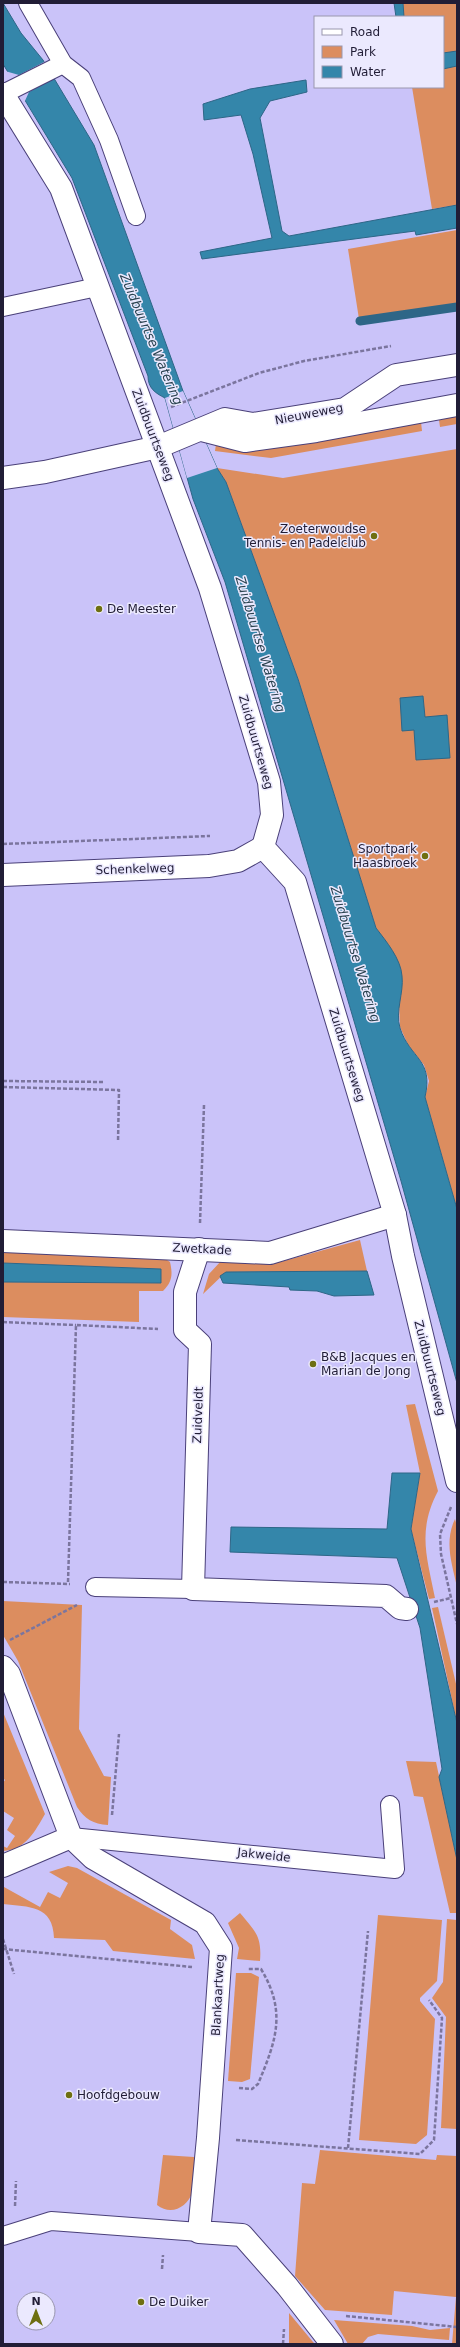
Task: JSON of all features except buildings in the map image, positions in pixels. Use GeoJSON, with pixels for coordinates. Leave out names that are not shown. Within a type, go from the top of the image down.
{"type":"FeatureCollection","features":[{"type":"Feature","properties":{"kind":"street","name":"Zuidbuurtseweg"},"geometry":{"type":"LineString","coordinates":[[7,92],[60,188],[98,287],[165,444],[269,782],[272,815],[263,848],[295,882],[395,1215],[403,1256],[437,1391],[456,1478]]}},
{"type":"Feature","properties":{"kind":"street","name":"Nieuweweg"},"geometry":{"type":"LineString","coordinates":[[3,478],[45,472],[165,444],[202,430],[225,419],[253,424],[345,409],[396,375],[457,365]]}},
{"type":"Feature","properties":{"kind":"street","name":"Nieuweweg"},"geometry":{"type":"LineString","coordinates":[[202,430],[245,441],[316,431],[457,405]]}},
{"type":"Feature","properties":{"kind":"street","name":"Schenkelweg"},"geometry":{"type":"LineString","coordinates":[[3,875],[209,866],[238,861],[263,848]]}},
{"type":"Feature","properties":{"kind":"street","name":"Zwetkade"},"geometry":{"type":"LineString","coordinates":[[3,1241],[270,1253],[395,1215]]}},
{"type":"Feature","properties":{"kind":"street"},"geometry":{"type":"LineString","coordinates":[[185,1330],[185,1292],[199,1249]]}},
{"type":"Feature","properties":{"kind":"street","name":"Zuidveldt"},"geometry":{"type":"LineString","coordinates":[[185,1330],[200,1344],[193,1589]]}},
{"type":"Feature","properties":{"kind":"street"},"geometry":{"type":"LineString","coordinates":[[193,1589],[386,1596],[400,1608],[407,1609]]}},
{"type":"Feature","properties":{"kind":"street","name":"Blankaartweg"},"geometry":{"type":"LineString","coordinates":[[3,1667],[9,1674],[71,1837],[93,1858],[206,1923],[221,1948],[221,1970],[208,2138],[199,2232]]}},
{"type":"Feature","properties":{"kind":"street"},"geometry":{"type":"LineString","coordinates":[[3,1866],[71,1837]]}},
{"type":"Feature","properties":{"kind":"street"},"geometry":{"type":"LineString","coordinates":[[199,2232],[242,2235],[287,2286],[332,2344]]}},
{"type":"Feature","properties":{"kind":"lane"},"geometry":{"type":"LineString","coordinates":[[28,3],[57,66],[81,78],[110,140],[136,216]]}},
{"type":"Feature","properties":{"kind":"lane"},"geometry":{"type":"LineString","coordinates":[[7,92],[57,66]]}},
{"type":"Feature","properties":{"kind":"lane"},"geometry":{"type":"LineString","coordinates":[[3,307],[98,287]]}},
{"type":"Feature","properties":{"kind":"lane"},"geometry":{"type":"LineString","coordinates":[[95,1587],[193,1589]]}},
{"type":"Feature","properties":{"kind":"lane","name":"Jakweide"},"geometry":{"type":"LineString","coordinates":[[71,1837],[395,1868],[390,1805]]}},
{"type":"Feature","properties":{"kind":"lane"},"geometry":{"type":"LineString","coordinates":[[3,2236],[51,2221],[199,2232]]}},
{"type":"Feature","properties":{"kind":"path"},"geometry":{"type":"LineString","coordinates":[[165,409],[259,373],[304,361],[395,345]]}},
{"type":"Feature","properties":{"kind":"path"},"geometry":{"type":"LineString","coordinates":[[3,1081],[105,1082]]}},
{"type":"Feature","properties":{"kind":"path"},"geometry":{"type":"LineString","coordinates":[[3,1087],[119,1090],[118,1142]]}},
{"type":"Feature","properties":{"kind":"path"},"geometry":{"type":"LineString","coordinates":[[199,1249],[204,1105]]}},
{"type":"Feature","properties":{"kind":"path"},"geometry":{"type":"LineString","coordinates":[[3,1322],[185,1330]]}},
{"type":"Feature","properties":{"kind":"path"},"geometry":{"type":"LineString","coordinates":[[68,1584],[76,1325]]}},
{"type":"Feature","properties":{"kind":"path"},"geometry":{"type":"LineString","coordinates":[[456,1478],[451,1508],[440,1534],[441,1554],[457,1624]]}},
{"type":"Feature","properties":{"kind":"path"},"geometry":{"type":"LineString","coordinates":[[3,1582],[88,1584],[95,1587],[84,1602],[3,1644]]}},
{"type":"Feature","properties":{"kind":"path"},"geometry":{"type":"LineString","coordinates":[[434,1602],[451,1598]]}},
{"type":"Feature","properties":{"kind":"path"},"geometry":{"type":"LineString","coordinates":[[110,1841],[119,1734]]}},
{"type":"Feature","properties":{"kind":"path"},"geometry":{"type":"LineString","coordinates":[[348,2148],[368,1931]]}},
{"type":"Feature","properties":{"kind":"path"},"geometry":{"type":"LineString","coordinates":[[3,1939],[14,1974]]}},
{"type":"Feature","properties":{"kind":"path"},"geometry":{"type":"LineString","coordinates":[[5,1949],[221,1970],[261,1969],[275,1996],[278,2011],[275,2034],[258,2084],[252,2089],[212,2086]]}},
{"type":"Feature","properties":{"kind":"path"},"geometry":{"type":"LineString","coordinates":[[208,2138],[420,2154],[434,2140],[442,2018],[429,2000]]}},
{"type":"Feature","properties":{"kind":"path"},"geometry":{"type":"LineString","coordinates":[[309,2313],[457,2327]]}},
{"type":"Feature","properties":{"kind":"green space"},"geometry":{"type":"Polygon","coordinates":[[[399,3],[457,3],[457,205],[432,209],[412,88],[444,88],[444,16],[401,16],[399,3]]]}},
{"type":"Feature","properties":{"kind":"green space"},"geometry":{"type":"Polygon","coordinates":[[[457,230],[457,304],[359,319],[348,249],[457,230]]]}},
{"type":"Feature","properties":{"kind":"green space"},"geometry":{"type":"Polygon","coordinates":[[[457,413],[457,424],[440,427],[439,420],[457,413]]]}},
{"type":"Feature","properties":{"kind":"green space"},"geometry":{"type":"Polygon","coordinates":[[[421,422],[422,431],[271,458],[215,451],[216,444],[241,450],[261,450],[421,422]]]}},
{"type":"Feature","properties":{"kind":"green space","name":"Sportpark Haasbroek"},"geometry":{"type":"Polygon","coordinates":[[[457,449],[457,1209],[425,1097],[429,1081],[424,1065],[408,1045],[400,1027],[399,1005],[392,951],[376,928],[298,679],[226,482],[217,468],[283,478],[457,449]]]}},
{"type":"Feature","properties":{"kind":"green space"},"geometry":{"type":"Polygon","coordinates":[[[360,1240],[367,1271],[226,1272],[203,1294],[209,1274],[221,1261],[280,1262],[360,1240]]]}},
{"type":"Feature","properties":{"kind":"green space"},"geometry":{"type":"Polygon","coordinates":[[[3,1250],[161,1256],[170,1262],[171,1278],[163,1291],[139,1291],[139,1322],[3,1317],[3,1282],[160,1283],[161,1269],[3,1263],[3,1250]]]}},
{"type":"Feature","properties":{"kind":"green space"},"geometry":{"type":"Polygon","coordinates":[[[415,1404],[438,1491],[432,1505],[426,1532],[427,1557],[435,1598],[429,1599],[411,1529],[420,1473],[406,1405],[415,1404]]]}},
{"type":"Feature","properties":{"kind":"green space"},"geometry":{"type":"Polygon","coordinates":[[[455,1519],[457,1526],[457,1587],[449,1545],[455,1519]]]}},
{"type":"Feature","properties":{"kind":"green space"},"geometry":{"type":"Polygon","coordinates":[[[3,1601],[82,1605],[79,1729],[104,1776],[111,1777],[108,1825],[90,1820],[83,1815],[77,1807],[18,1661],[3,1635],[3,1601]]]}},
{"type":"Feature","properties":{"kind":"green space"},"geometry":{"type":"Polygon","coordinates":[[[438,1607],[457,1688],[457,1723],[432,1608],[438,1607]]]}},
{"type":"Feature","properties":{"kind":"green space"},"geometry":{"type":"Polygon","coordinates":[[[3,1712],[45,1814],[33,1833],[24,1843],[11,1850],[3,1851],[3,1846],[7,1848],[15,1836],[7,1830],[14,1818],[3,1811],[3,1783],[5,1780],[3,1778],[3,1712]]]}},
{"type":"Feature","properties":{"kind":"green space"},"geometry":{"type":"Polygon","coordinates":[[[406,1761],[436,1762],[457,1860],[457,1913],[450,1913],[423,1797],[414,1796],[406,1761]]]}},
{"type":"Feature","properties":{"kind":"green space"},"geometry":{"type":"Polygon","coordinates":[[[68,1866],[77,1868],[171,1920],[170,1929],[192,1945],[195,1959],[113,1951],[105,1940],[54,1938],[53,1927],[49,1919],[38,1910],[30,1907],[3,1904],[4,1887],[40,1907],[48,1892],[60,1898],[68,1883],[49,1872],[68,1866]]]}},
{"type":"Feature","properties":{"kind":"green space"},"geometry":{"type":"Polygon","coordinates":[[[240,1913],[250,1925],[259,1940],[260,1961],[237,1959],[239,1948],[228,1923],[240,1913]]]}},
{"type":"Feature","properties":{"kind":"green space"},"geometry":{"type":"Polygon","coordinates":[[[378,1915],[442,1920],[437,1981],[420,1998],[420,2001],[435,2019],[427,2135],[416,2144],[359,2140],[378,1915]]]}},
{"type":"Feature","properties":{"kind":"green space"},"geometry":{"type":"Polygon","coordinates":[[[447,1919],[457,1920],[457,2129],[441,2128],[446,2017],[432,1998],[443,1982],[447,1919]]]}},
{"type":"Feature","properties":{"kind":"green space"},"geometry":{"type":"Polygon","coordinates":[[[236,1973],[251,1973],[259,1977],[250,2079],[242,2082],[228,2081],[236,1973]]]}},
{"type":"Feature","properties":{"kind":"green space"},"geometry":{"type":"Polygon","coordinates":[[[320,2150],[436,2160],[437,2155],[457,2156],[457,2344],[452,2344],[456,2297],[394,2291],[392,2315],[325,2310],[295,2276],[302,2183],[315,2184],[320,2150]]]}},
{"type":"Feature","properties":{"kind":"green space"},"geometry":{"type":"Polygon","coordinates":[[[163,2155],[194,2157],[195,2179],[193,2191],[183,2206],[173,2210],[168,2210],[157,2205],[163,2155]]]}},
{"type":"Feature","properties":{"kind":"green space"},"geometry":{"type":"Polygon","coordinates":[[[289,2313],[313,2342],[315,2344],[289,2344],[289,2313]]]}},
{"type":"Feature","properties":{"kind":"green space"},"geometry":{"type":"Polygon","coordinates":[[[334,2320],[412,2326],[430,2330],[450,2328],[449,2340],[378,2334],[368,2337],[362,2344],[348,2344],[334,2320]]]}},
{"type":"Feature","properties":{"kind":"water","name":"Zuidbuurtse Watering"},"geometry":{"type":"Polygon","coordinates":[[[3,3],[21,33],[43,60],[94,145],[183,391],[217,468],[226,482],[298,679],[376,928],[392,950],[399,963],[402,976],[398,1015],[400,1028],[409,1047],[424,1067],[427,1084],[425,1097],[457,1209],[457,1383],[401,1181],[225,582],[193,499],[165,398],[155,392],[149,384],[148,376],[72,178],[3,64],[3,3]]]}},
{"type":"Feature","properties":{"kind":"water"},"geometry":{"type":"Polygon","coordinates":[[[394,3],[403,3],[404,16],[396,16],[394,3]]]}},
{"type":"Feature","properties":{"kind":"water"},"geometry":{"type":"Polygon","coordinates":[[[457,51],[457,66],[444,69],[444,53],[457,51]]]}},
{"type":"Feature","properties":{"kind":"water"},"geometry":{"type":"Polygon","coordinates":[[[306,80],[307,92],[270,101],[260,118],[282,231],[289,236],[457,205],[457,228],[416,235],[415,231],[202,259],[200,252],[272,238],[253,154],[241,115],[204,120],[203,104],[250,89],[306,80]]]}},
{"type":"Feature","properties":{"kind":"water"},"geometry":{"type":"Polygon","coordinates":[[[423,696],[425,717],[447,715],[450,758],[416,760],[414,730],[402,731],[400,698],[423,696]]]}},
{"type":"Feature","properties":{"kind":"water"},"geometry":{"type":"Polygon","coordinates":[[[3,1263],[161,1269],[161,1283],[3,1282],[3,1263]]]}},
{"type":"Feature","properties":{"kind":"water"},"geometry":{"type":"Polygon","coordinates":[[[367,1271],[374,1295],[334,1296],[317,1291],[290,1290],[289,1287],[223,1283],[220,1276],[226,1272],[367,1271]]]}},
{"type":"Feature","properties":{"kind":"water"},"geometry":{"type":"Polygon","coordinates":[[[392,1473],[420,1473],[411,1529],[457,1723],[457,1860],[439,1777],[442,1769],[420,1628],[397,1558],[230,1552],[231,1527],[387,1529],[392,1473]]]}},
{"type":"Feature","properties":{"kind":"pier"},"geometry":{"type":"Polygon","coordinates":[[[46,61],[56,77],[29,92],[24,103],[5,71],[19,75],[46,61]]]}},
{"type":"Feature","properties":{"kind":"pier"},"geometry":{"type":"Polygon","coordinates":[[[183,391],[217,468],[187,478],[165,398],[183,391]]]}},
{"type":"Feature","properties":{"kind":"waterway"},"geometry":{"type":"LineString","coordinates":[[360,321],[457,307]]}},
{"type":"Feature","properties":{"kind":"place","name":"Zoeterwoudse Tennis- en Padelclub"},"geometry":{"type":"Point","coordinates":[374,536]}},
{"type":"Feature","properties":{"kind":"place","name":"De Meester"},"geometry":{"type":"Point","coordinates":[99,609]}},
{"type":"Feature","properties":{"kind":"place","name":"Sportpark Haasbroek"},"geometry":{"type":"Point","coordinates":[425,856]}},
{"type":"Feature","properties":{"kind":"place","name":"B&B Jacques en Marian de Jong"},"geometry":{"type":"Point","coordinates":[313,1364]}},
{"type":"Feature","properties":{"kind":"place","name":"Hoofdgebouw"},"geometry":{"type":"Point","coordinates":[69,2095]}},
{"type":"Feature","properties":{"kind":"place","name":"De Duiker"},"geometry":{"type":"Point","coordinates":[141,2302]}}]}
